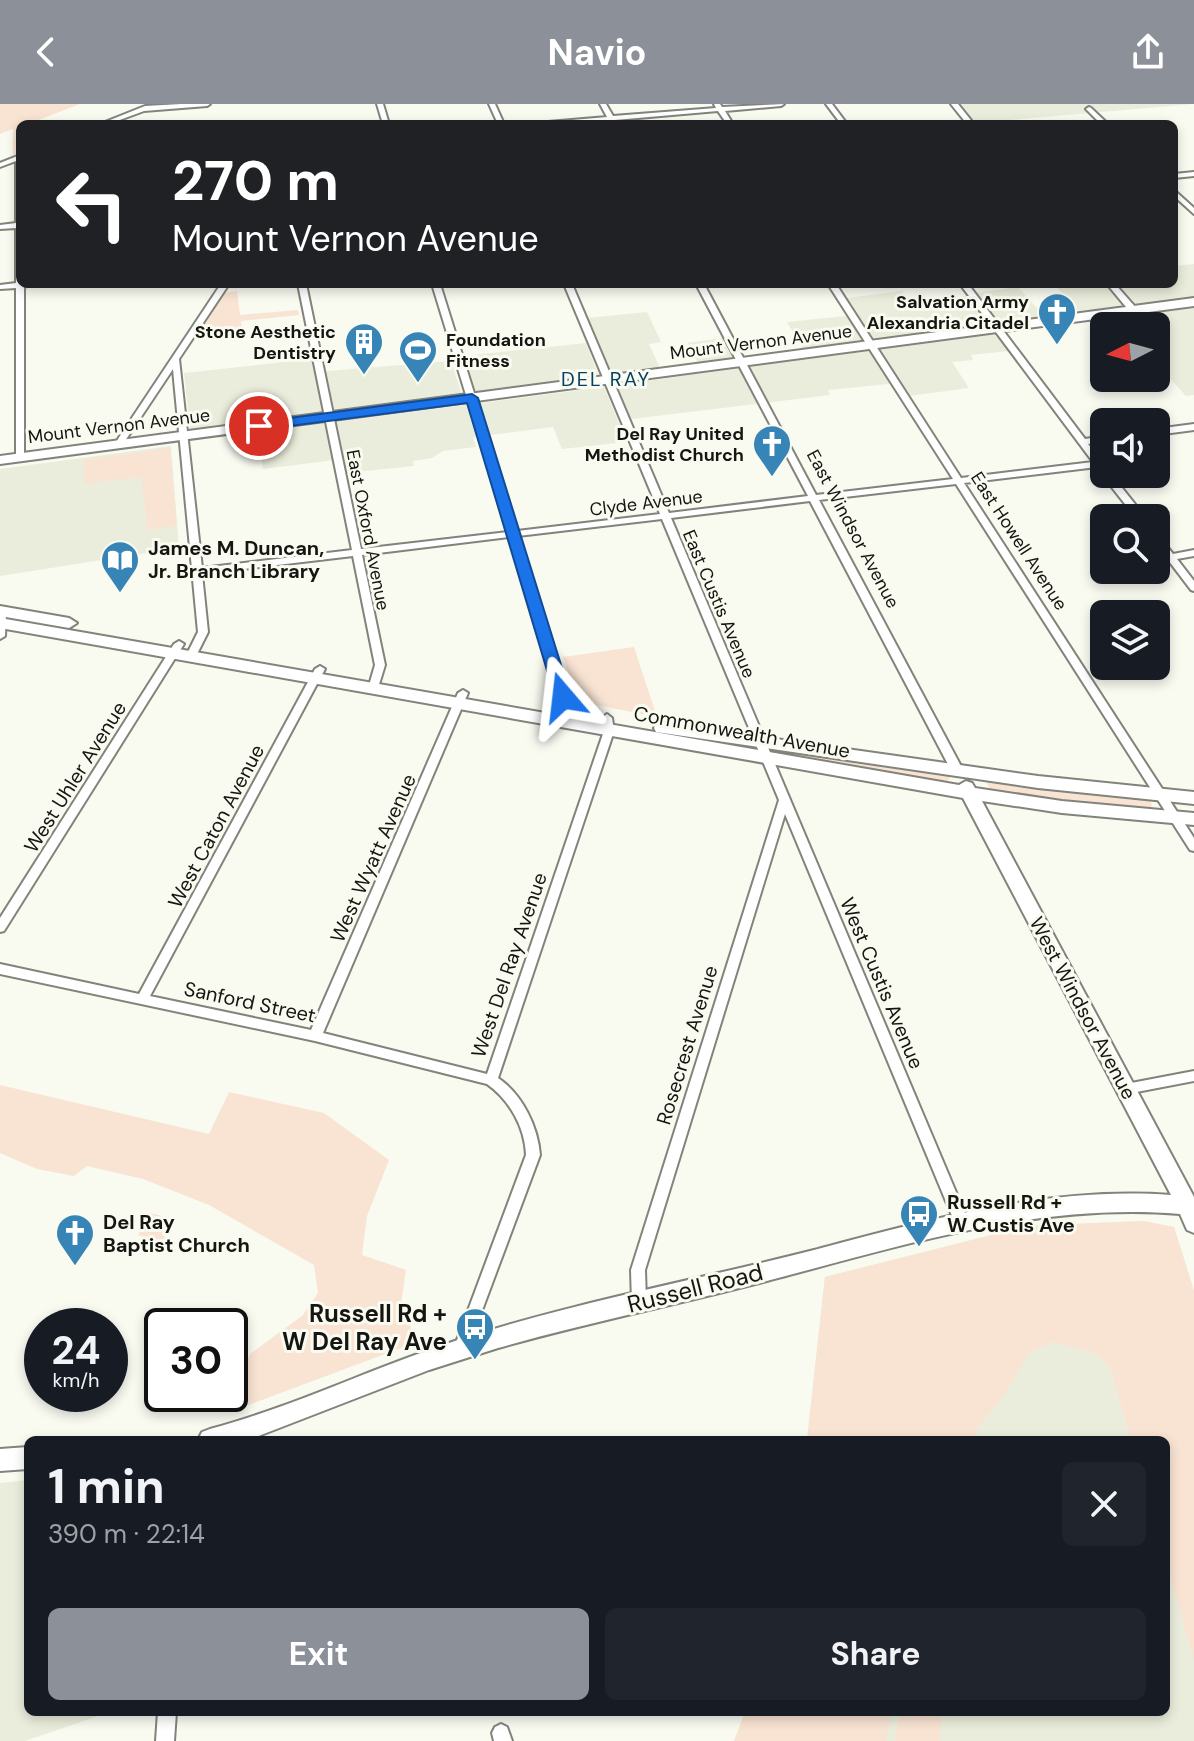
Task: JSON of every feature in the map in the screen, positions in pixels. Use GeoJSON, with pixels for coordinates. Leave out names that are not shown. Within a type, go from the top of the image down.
{"type":"FeatureCollection","features":[{"type":"Feature","properties":{"kind":"street"},"geometry":{"type":"LineString","coordinates":[[113,120],[154,104]]}},
{"type":"Feature","properties":{"kind":"street"},"geometry":{"type":"LineString","coordinates":[[141,109],[207,104]]}},
{"type":"Feature","properties":{"kind":"street"},"geometry":{"type":"LineString","coordinates":[[620,120],[718,107],[781,104]]}},
{"type":"Feature","properties":{"kind":"street"},"geometry":{"type":"LineString","coordinates":[[954,104],[968,120]]}},
{"type":"Feature","properties":{"kind":"street"},"geometry":{"type":"LineString","coordinates":[[1089,109],[1101,120]]}},
{"type":"Feature","properties":{"kind":"street"},"geometry":{"type":"LineString","coordinates":[[1178,196],[1194,212]]}},
{"type":"Feature","properties":{"kind":"street"},"geometry":{"type":"LineString","coordinates":[[20,288],[20,457]]}},
{"type":"Feature","properties":{"kind":"street"},"geometry":{"type":"LineString","coordinates":[[118,445],[222,288]]}},
{"type":"Feature","properties":{"kind":"street","name":"East Oxford Avenue"},"geometry":{"type":"LineString","coordinates":[[303,288],[380,665],[375,684]]}},
{"type":"Feature","properties":{"kind":"street"},"geometry":{"type":"LineString","coordinates":[[437,288],[563,697],[558,716]]}},
{"type":"Feature","properties":{"kind":"street","name":"East Custis Avenue"},"geometry":{"type":"LineString","coordinates":[[570,288],[764,751]]}},
{"type":"Feature","properties":{"kind":"street","name":"East Windsor Avenue"},"geometry":{"type":"LineString","coordinates":[[702,288],[969,793]]}},
{"type":"Feature","properties":{"kind":"street","name":"East Howell Avenue"},"geometry":{"type":"LineString","coordinates":[[835,288],[1194,847]]}},
{"type":"Feature","properties":{"kind":"street"},"geometry":{"type":"LineString","coordinates":[[967,288],[1090,453]]}},
{"type":"Feature","properties":{"kind":"street"},"geometry":{"type":"LineString","coordinates":[[1114,288],[1134,311]]}},
{"type":"Feature","properties":{"kind":"street","name":"Mount Vernon Avenue"},"geometry":{"type":"LineString","coordinates":[[0,460],[1194,302]]}},
{"type":"Feature","properties":{"kind":"street"},"geometry":{"type":"LineString","coordinates":[[176,360],[203,632],[185,650]]}},
{"type":"Feature","properties":{"kind":"street"},"geometry":{"type":"LineString","coordinates":[[1170,430],[1194,427]]}},
{"type":"Feature","properties":{"kind":"street"},"geometry":{"type":"LineString","coordinates":[[1082,442],[1090,441]]}},
{"type":"Feature","properties":{"kind":"street","name":"Clyde Avenue"},"geometry":{"type":"LineString","coordinates":[[196,572],[960,481],[1090,471]]}},
{"type":"Feature","properties":{"kind":"street"},"geometry":{"type":"LineString","coordinates":[[1117,488],[1130,504]]}},
{"type":"Feature","properties":{"kind":"street"},"geometry":{"type":"LineString","coordinates":[[1194,553],[1171,557],[1194,588]]}},
{"type":"Feature","properties":{"kind":"street","name":"Commonwealth Avenue"},"geometry":{"type":"LineString","coordinates":[[1,621],[764,751],[969,793],[1062,807],[1194,819]]}},
{"type":"Feature","properties":{"kind":"street","name":"West Uhler Avenue"},"geometry":{"type":"LineString","coordinates":[[0,928],[185,650]]}},
{"type":"Feature","properties":{"kind":"street","name":"West Caton Avenue"},"geometry":{"type":"LineString","coordinates":[[142,999],[318,674]]}},
{"type":"Feature","properties":{"kind":"street","name":"West Wyatt Avenue"},"geometry":{"type":"LineString","coordinates":[[315,1036],[462,699]]}},
{"type":"Feature","properties":{"kind":"street","name":"West Del Ray Avenue"},"geometry":{"type":"LineString","coordinates":[[461,1348],[533,1155],[532,1140],[521,1113],[500,1086],[491,1080],[608,724]]}},
{"type":"Feature","properties":{"kind":"street","name":"Commonwealth Avenue"},"geometry":{"type":"LineString","coordinates":[[764,751],[1194,798]]}},
{"type":"Feature","properties":{"kind":"street","name":"West Custis Avenue"},"geometry":{"type":"LineString","coordinates":[[764,751],[962,1223]]}},
{"type":"Feature","properties":{"kind":"street","name":"West Windsor Avenue"},"geometry":{"type":"LineString","coordinates":[[969,793],[1192,1212]]}},
{"type":"Feature","properties":{"kind":"street","name":"Rosecrest Avenue"},"geometry":{"type":"LineString","coordinates":[[639,1302],[638,1270],[783,802]]}},
{"type":"Feature","properties":{"kind":"street","name":"Sanford Street"},"geometry":{"type":"LineString","coordinates":[[0,969],[315,1036],[491,1080]]}},
{"type":"Feature","properties":{"kind":"street"},"geometry":{"type":"LineString","coordinates":[[1126,1089],[1194,1076]]}},
{"type":"Feature","properties":{"kind":"street","name":"Russell Road"},"geometry":{"type":"LineString","coordinates":[[225,1436],[255,1428],[461,1348],[962,1223],[1085,1200],[1136,1200],[1192,1212]]}},
{"type":"Feature","properties":{"kind":"street"},"geometry":{"type":"LineString","coordinates":[[0,1460],[24,1458]]}},
{"type":"Feature","properties":{"kind":"street"},"geometry":{"type":"LineString","coordinates":[[165,1741],[167,1716]]}},
{"type":"Feature","properties":{"kind":"shaded area"},"geometry":{"type":"Polygon","coordinates":[[[0,104],[80,104],[38,120],[16,120],[16,154],[13,155],[13,129],[0,134],[0,104]]]}},
{"type":"Feature","properties":{"kind":"shaded area"},"geometry":{"type":"Polygon","coordinates":[[[961,104],[1193,104],[1010,120],[974,120],[961,104]]]}},
{"type":"Feature","properties":{"kind":"shaded area"},"geometry":{"type":"Polygon","coordinates":[[[1194,264],[1194,298],[1080,313],[1058,288],[1178,288],[1178,266],[1194,264]]]}},
{"type":"Feature","properties":{"kind":"shaded area"},"geometry":{"type":"Polygon","coordinates":[[[1019,288],[1046,318],[999,324],[975,293],[1019,288]]]}},
{"type":"Feature","properties":{"kind":"shaded area"},"geometry":{"type":"Polygon","coordinates":[[[237,291],[240,315],[298,310],[299,315],[241,321],[242,327],[198,332],[225,293],[237,291]]]}},
{"type":"Feature","properties":{"kind":"shaded area"},"geometry":{"type":"Polygon","coordinates":[[[902,291],[910,303],[968,296],[988,325],[803,349],[787,322],[856,315],[847,298],[902,291]]]}},
{"type":"Feature","properties":{"kind":"shaded area"},"geometry":{"type":"Polygon","coordinates":[[[1194,308],[1194,395],[1186,396],[1170,378],[1170,312],[1162,312],[1194,308]]]}},
{"type":"Feature","properties":{"kind":"shaded area"},"geometry":{"type":"Polygon","coordinates":[[[647,312],[661,342],[649,344],[660,368],[612,374],[587,318],[647,312]]]}},
{"type":"Feature","properties":{"kind":"shaded area"},"geometry":{"type":"Polygon","coordinates":[[[994,334],[1008,351],[971,355],[973,360],[952,362],[969,388],[909,396],[899,383],[828,390],[830,395],[631,419],[616,385],[994,334]]]}},
{"type":"Feature","properties":{"kind":"shaded area"},"geometry":{"type":"Polygon","coordinates":[[[722,338],[732,358],[698,363],[687,343],[722,338]]]}},
{"type":"Feature","properties":{"kind":"shaded area"},"geometry":{"type":"Polygon","coordinates":[[[586,343],[599,377],[475,393],[464,356],[586,343]]]}},
{"type":"Feature","properties":{"kind":"shaded area"},"geometry":{"type":"Polygon","coordinates":[[[312,359],[315,372],[451,361],[462,395],[190,429],[184,373],[312,359]]]}},
{"type":"Feature","properties":{"kind":"shaded area"},"geometry":{"type":"Polygon","coordinates":[[[604,387],[627,442],[562,449],[553,427],[473,437],[476,447],[443,451],[432,458],[413,461],[414,466],[346,473],[343,459],[263,469],[258,432],[604,387]]]}},
{"type":"Feature","properties":{"kind":"shaded area"},"geometry":{"type":"Polygon","coordinates":[[[171,446],[179,548],[0,576],[0,469],[171,446]]]}},
{"type":"Feature","properties":{"kind":"shaded area"},"geometry":{"type":"Polygon","coordinates":[[[170,448],[177,526],[148,530],[141,477],[84,484],[84,460],[170,448]]]}},
{"type":"Feature","properties":{"kind":"shaded area"},"geometry":{"type":"Polygon","coordinates":[[[634,647],[657,717],[577,699],[563,657],[634,647]]]}},
{"type":"Feature","properties":{"kind":"shaded area"},"geometry":{"type":"Polygon","coordinates":[[[777,750],[948,773],[950,778],[945,783],[775,754],[777,750]]]}},
{"type":"Feature","properties":{"kind":"shaded area"},"geometry":{"type":"Polygon","coordinates":[[[984,776],[1150,799],[1152,806],[1143,811],[991,792],[984,776]]]}},
{"type":"Feature","properties":{"kind":"shaded area"},"geometry":{"type":"Polygon","coordinates":[[[0,1085],[209,1134],[229,1092],[324,1113],[389,1160],[367,1216],[362,1255],[406,1270],[401,1304],[417,1342],[248,1405],[248,1358],[303,1315],[318,1293],[314,1265],[209,1205],[143,1179],[87,1166],[74,1176],[37,1169],[0,1153],[0,1085]]]}},
{"type":"Feature","properties":{"kind":"shaded area"},"geometry":{"type":"Polygon","coordinates":[[[150,1213],[174,1219],[162,1242],[138,1235],[150,1213]]]}},
{"type":"Feature","properties":{"kind":"shaded area"},"geometry":{"type":"Polygon","coordinates":[[[1143,1221],[1174,1227],[1194,1291],[1194,1741],[734,1741],[743,1716],[1170,1716],[1170,1436],[807,1436],[825,1277],[1027,1226],[1143,1221]]]}},
{"type":"Feature","properties":{"kind":"shaded area"},"geometry":{"type":"Polygon","coordinates":[[[1143,1221],[1174,1227],[1194,1291],[1194,1660],[1170,1576],[1170,1436],[1130,1436],[1111,1369],[1095,1353],[1053,1342],[1029,1353],[1003,1397],[975,1431],[977,1436],[807,1436],[825,1277],[1027,1226],[1143,1221]]]}},
{"type":"Feature","properties":{"kind":"shaded area"},"geometry":{"type":"Polygon","coordinates":[[[24,1480],[24,1716],[98,1716],[25,1741],[0,1741],[0,1483],[24,1480]]]}},
{"type":"Feature","properties":{"kind":"shaded area"},"geometry":{"type":"Polygon","coordinates":[[[743,1716],[890,1716],[886,1741],[734,1741],[743,1716]]]}},
{"type":"Feature","properties":{"kind":"shaded area"},"geometry":{"type":"Polygon","coordinates":[[[899,1716],[942,1716],[940,1741],[895,1741],[899,1716]]]}},
{"type":"Feature","properties":{"kind":"place","name":"Salvation Army Alexandria Citadel"},"geometry":{"type":"Point","coordinates":[1057,346]}},
{"type":"Feature","properties":{"kind":"place","name":"Stone Aesthetic Dentistry"},"geometry":{"type":"Point","coordinates":[364,376]}},
{"type":"Feature","properties":{"kind":"place","name":"Foundation Fitness"},"geometry":{"type":"Point","coordinates":[418,384]}},
{"type":"Feature","properties":{"kind":"place","name":"Del Ray United Methodist Church"},"geometry":{"type":"Point","coordinates":[772,478]}},
{"type":"Feature","properties":{"kind":"place","name":"James M. Duncan, Jr. Branch Library"},"geometry":{"type":"Point","coordinates":[120,594]}},
{"type":"Feature","properties":{"kind":"place","name":"Russell Rd + W Custis Ave"},"geometry":{"type":"Point","coordinates":[919,1248]}},
{"type":"Feature","properties":{"kind":"place","name":"Del Ray Baptist Church"},"geometry":{"type":"Point","coordinates":[75,1267]}},
{"type":"Feature","properties":{"kind":"place","name":"Russell Rd + W Del Ray Ave"},"geometry":{"type":"Point","coordinates":[475,1361]}},
{"type":"Feature","properties":{"kind":"district","name":"DEL RAY"},"geometry":{"type":"Point","coordinates":[606,379]}},
{"type":"Feature","properties":{"kind":"route"},"geometry":{"type":"LineString","coordinates":[[259,426],[472,398],[563,697]]}}]}
